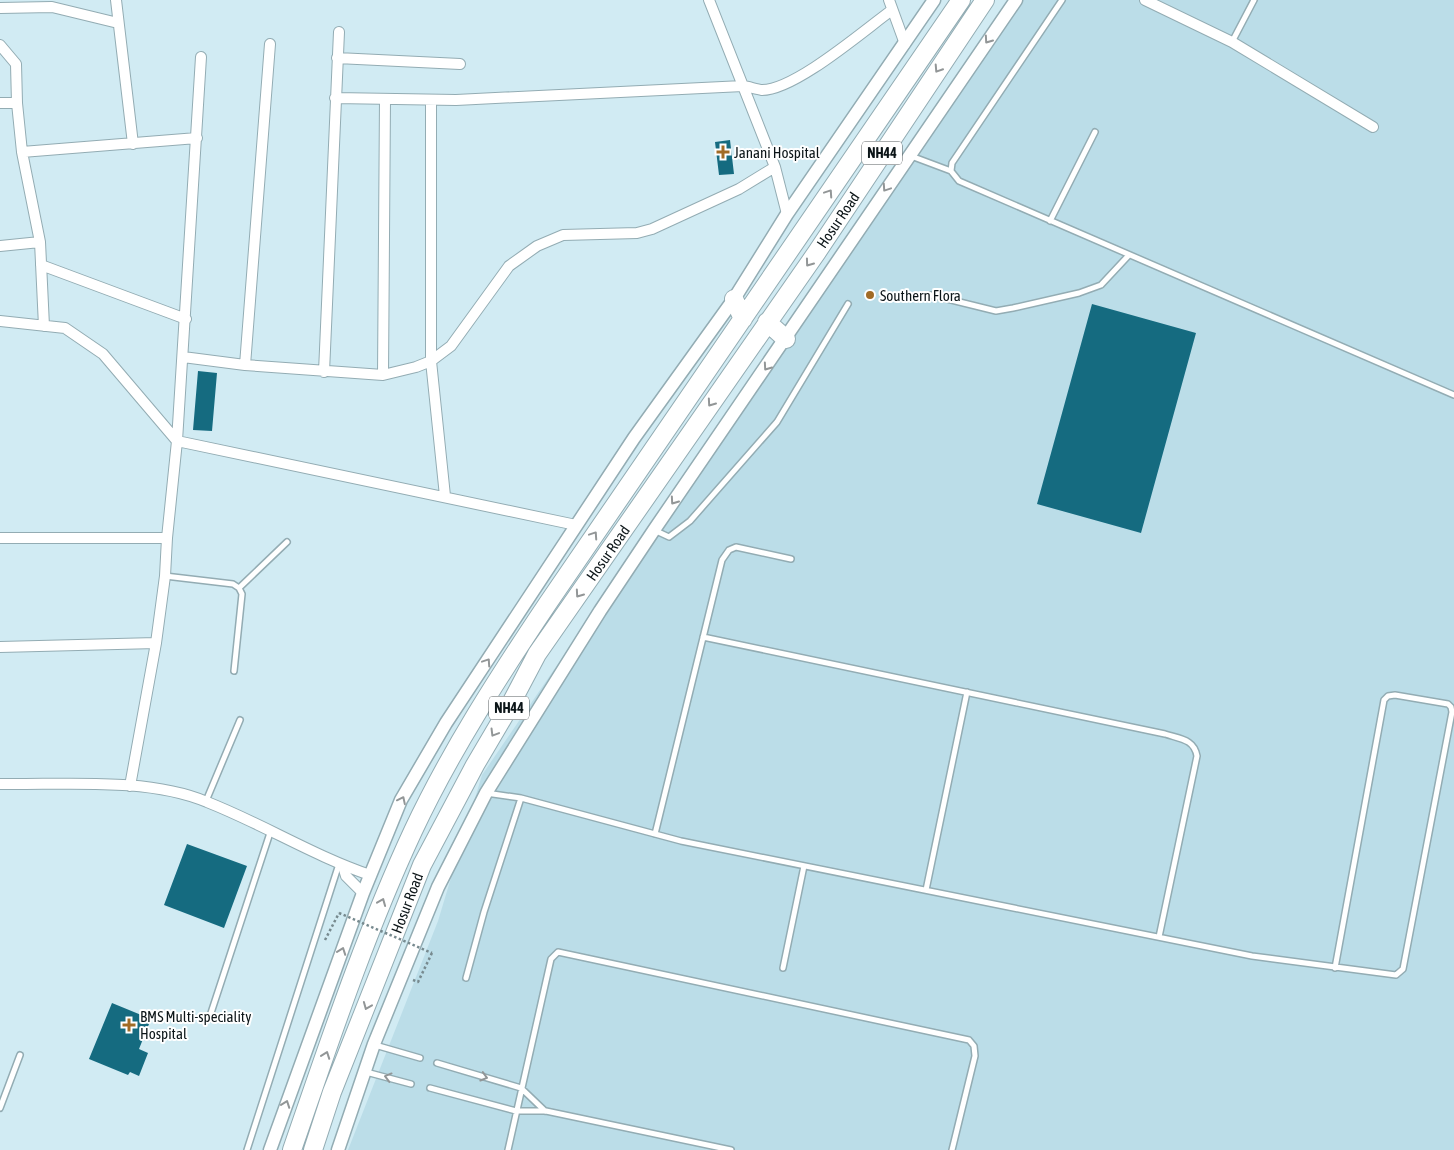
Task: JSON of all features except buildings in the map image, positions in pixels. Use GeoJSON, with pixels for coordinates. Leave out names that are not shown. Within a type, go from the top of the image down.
{"type":"FeatureCollection","features":[{"type":"Feature","properties":{"kind":"highway","name":"Hosur Road"},"geometry":{"type":"LineString","coordinates":[[292,1150],[381,904],[414,830],[452,759],[513,655],[961,0]]}},
{"type":"Feature","properties":{"kind":"highway","name":"Hosur Road"},"geometry":{"type":"LineString","coordinates":[[313,1150],[332,1092],[422,865],[537,654],[817,252],[985,0]]}},
{"type":"Feature","properties":{"kind":"highway"},"geometry":{"type":"LineString","coordinates":[[734,299],[743,319]]}},
{"type":"Feature","properties":{"kind":"highway"},"geometry":{"type":"LineString","coordinates":[[767,322],[786,339]]}},
{"type":"Feature","properties":{"kind":"street"},"geometry":{"type":"LineString","coordinates":[[116,0],[133,144]]}},
{"type":"Feature","properties":{"kind":"street"},"geometry":{"type":"LineString","coordinates":[[709,0],[776,167],[787,214]]}},
{"type":"Feature","properties":{"kind":"street"},"geometry":{"type":"LineString","coordinates":[[270,1150],[362,894],[401,800],[446,723],[576,525],[634,438],[734,299],[787,214],[934,0]]}},
{"type":"Feature","properties":{"kind":"street"},"geometry":{"type":"LineString","coordinates":[[338,1150],[374,1044],[438,887],[486,793],[600,611],[654,530],[786,339],[908,155],[1016,0]]}},
{"type":"Feature","properties":{"kind":"street"},"geometry":{"type":"LineString","coordinates":[[1145,0],[1232,42],[1374,126]]}},
{"type":"Feature","properties":{"kind":"street"},"geometry":{"type":"LineString","coordinates":[[335,98],[431,100],[629,93],[743,86],[762,90],[793,80],[890,5],[904,44]]}},
{"type":"Feature","properties":{"kind":"street"},"geometry":{"type":"LineString","coordinates":[[0,8],[52,7],[118,22]]}},
{"type":"Feature","properties":{"kind":"street"},"geometry":{"type":"LineString","coordinates":[[324,372],[338,32]]}},
{"type":"Feature","properties":{"kind":"street"},"geometry":{"type":"LineString","coordinates":[[0,44],[16,64],[17,103],[22,152],[40,242],[44,326]]}},
{"type":"Feature","properties":{"kind":"street"},"geometry":{"type":"LineString","coordinates":[[245,365],[270,44]]}},
{"type":"Feature","properties":{"kind":"street"},"geometry":{"type":"LineString","coordinates":[[130,786],[156,643],[165,576],[186,319],[201,57]]}},
{"type":"Feature","properties":{"kind":"street"},"geometry":{"type":"LineString","coordinates":[[337,58],[460,64]]}},
{"type":"Feature","properties":{"kind":"street"},"geometry":{"type":"LineString","coordinates":[[384,375],[385,99]]}},
{"type":"Feature","properties":{"kind":"street"},"geometry":{"type":"LineString","coordinates":[[431,100],[431,360],[445,496]]}},
{"type":"Feature","properties":{"kind":"street"},"geometry":{"type":"LineString","coordinates":[[0,103],[17,103]]}},
{"type":"Feature","properties":{"kind":"street"},"geometry":{"type":"LineString","coordinates":[[22,152],[196,138]]}},
{"type":"Feature","properties":{"kind":"street"},"geometry":{"type":"LineString","coordinates":[[183,357],[245,365],[384,375],[416,367],[431,360],[451,346],[509,266],[537,246],[564,235],[638,232],[652,229],[739,189],[776,167]]}},
{"type":"Feature","properties":{"kind":"street"},"geometry":{"type":"LineString","coordinates":[[0,246],[40,242]]}},
{"type":"Feature","properties":{"kind":"street"},"geometry":{"type":"LineString","coordinates":[[41,265],[186,319]]}},
{"type":"Feature","properties":{"kind":"street"},"geometry":{"type":"LineString","coordinates":[[0,322],[65,328],[103,354],[177,441],[576,525]]}},
{"type":"Feature","properties":{"kind":"street"},"geometry":{"type":"LineString","coordinates":[[0,538],[167,538]]}},
{"type":"Feature","properties":{"kind":"street"},"geometry":{"type":"LineString","coordinates":[[0,647],[156,643]]}},
{"type":"Feature","properties":{"kind":"street"},"geometry":{"type":"LineString","coordinates":[[0,784],[146,786],[206,801],[270,833],[341,865],[370,875]]}},
{"type":"Feature","properties":{"kind":"street"},"geometry":{"type":"LineString","coordinates":[[341,865],[346,876],[362,894]]}},
{"type":"Feature","properties":{"kind":"lane"},"geometry":{"type":"LineString","coordinates":[[951,171],[952,163],[1062,0]]}},
{"type":"Feature","properties":{"kind":"lane"},"geometry":{"type":"LineString","coordinates":[[1232,42],[1254,0]]}},
{"type":"Feature","properties":{"kind":"lane"},"geometry":{"type":"LineString","coordinates":[[1050,221],[1095,132]]}},
{"type":"Feature","properties":{"kind":"lane"},"geometry":{"type":"LineString","coordinates":[[908,155],[951,171],[959,181],[1454,395]]}},
{"type":"Feature","properties":{"kind":"lane"},"geometry":{"type":"LineString","coordinates":[[931,295],[989,309],[1013,308],[1079,293],[1101,285],[1129,255]]}},
{"type":"Feature","properties":{"kind":"lane"},"geometry":{"type":"LineString","coordinates":[[654,530],[669,536],[690,521],[735,471],[777,422],[848,304]]}},
{"type":"Feature","properties":{"kind":"lane"},"geometry":{"type":"LineString","coordinates":[[239,588],[287,542]]}},
{"type":"Feature","properties":{"kind":"lane"},"geometry":{"type":"LineString","coordinates":[[655,834],[722,560],[729,550],[736,546],[791,559]]}},
{"type":"Feature","properties":{"kind":"lane"},"geometry":{"type":"LineString","coordinates":[[165,576],[233,584],[239,588],[242,594],[234,670]]}},
{"type":"Feature","properties":{"kind":"lane"},"geometry":{"type":"LineString","coordinates":[[703,637],[1165,734],[1191,742],[1196,747],[1197,756],[1158,937]]}},
{"type":"Feature","properties":{"kind":"lane"},"geometry":{"type":"LineString","coordinates":[[926,890],[967,692]]}},
{"type":"Feature","properties":{"kind":"lane"},"geometry":{"type":"LineString","coordinates":[[486,793],[521,798],[655,834],[804,866],[1252,956],[1335,968],[1396,975],[1403,969],[1452,712],[1448,704],[1396,695],[1388,696],[1384,700],[1335,968]]}},
{"type":"Feature","properties":{"kind":"lane"},"geometry":{"type":"LineString","coordinates":[[206,801],[240,720]]}},
{"type":"Feature","properties":{"kind":"lane"},"geometry":{"type":"LineString","coordinates":[[466,978],[521,798]]}},
{"type":"Feature","properties":{"kind":"lane"},"geometry":{"type":"LineString","coordinates":[[209,1019],[270,833]]}},
{"type":"Feature","properties":{"kind":"lane"},"geometry":{"type":"LineString","coordinates":[[247,1150],[341,865]]}},
{"type":"Feature","properties":{"kind":"lane"},"geometry":{"type":"LineString","coordinates":[[783,968],[804,866]]}},
{"type":"Feature","properties":{"kind":"lane"},"geometry":{"type":"LineString","coordinates":[[508,1150],[551,958],[558,952],[969,1040],[974,1046],[975,1056],[952,1150]]}},
{"type":"Feature","properties":{"kind":"lane"},"geometry":{"type":"LineString","coordinates":[[374,1044],[420,1058]]}},
{"type":"Feature","properties":{"kind":"lane"},"geometry":{"type":"LineString","coordinates":[[0,1108],[20,1055]]}},
{"type":"Feature","properties":{"kind":"lane"},"geometry":{"type":"LineString","coordinates":[[437,1063],[521,1088],[546,1111]]}},
{"type":"Feature","properties":{"kind":"lane"},"geometry":{"type":"LineString","coordinates":[[365,1071],[411,1084]]}},
{"type":"Feature","properties":{"kind":"lane"},"geometry":{"type":"LineString","coordinates":[[430,1088],[516,1111],[546,1111],[731,1150]]}},
{"type":"Feature","properties":{"kind":"path"},"geometry":{"type":"LineString","coordinates":[[324,941],[339,913],[432,953],[418,982]]}},
{"type":"Feature","properties":{"kind":"shaded area"},"geometry":{"type":"Polygon","coordinates":[[[1011,0],[1454,0],[1454,1150],[348,1150],[438,921],[482,775],[1011,0]]]}},
{"type":"Feature","properties":{"kind":"place","name":"Janani Hospital"},"geometry":{"type":"Point","coordinates":[723,152]}},
{"type":"Feature","properties":{"kind":"place","name":"Southern Flora"},"geometry":{"type":"Point","coordinates":[870,295]}},
{"type":"Feature","properties":{"kind":"place","name":"BMS Multi-speciality Hospital"},"geometry":{"type":"Point","coordinates":[129,1025]}}]}
